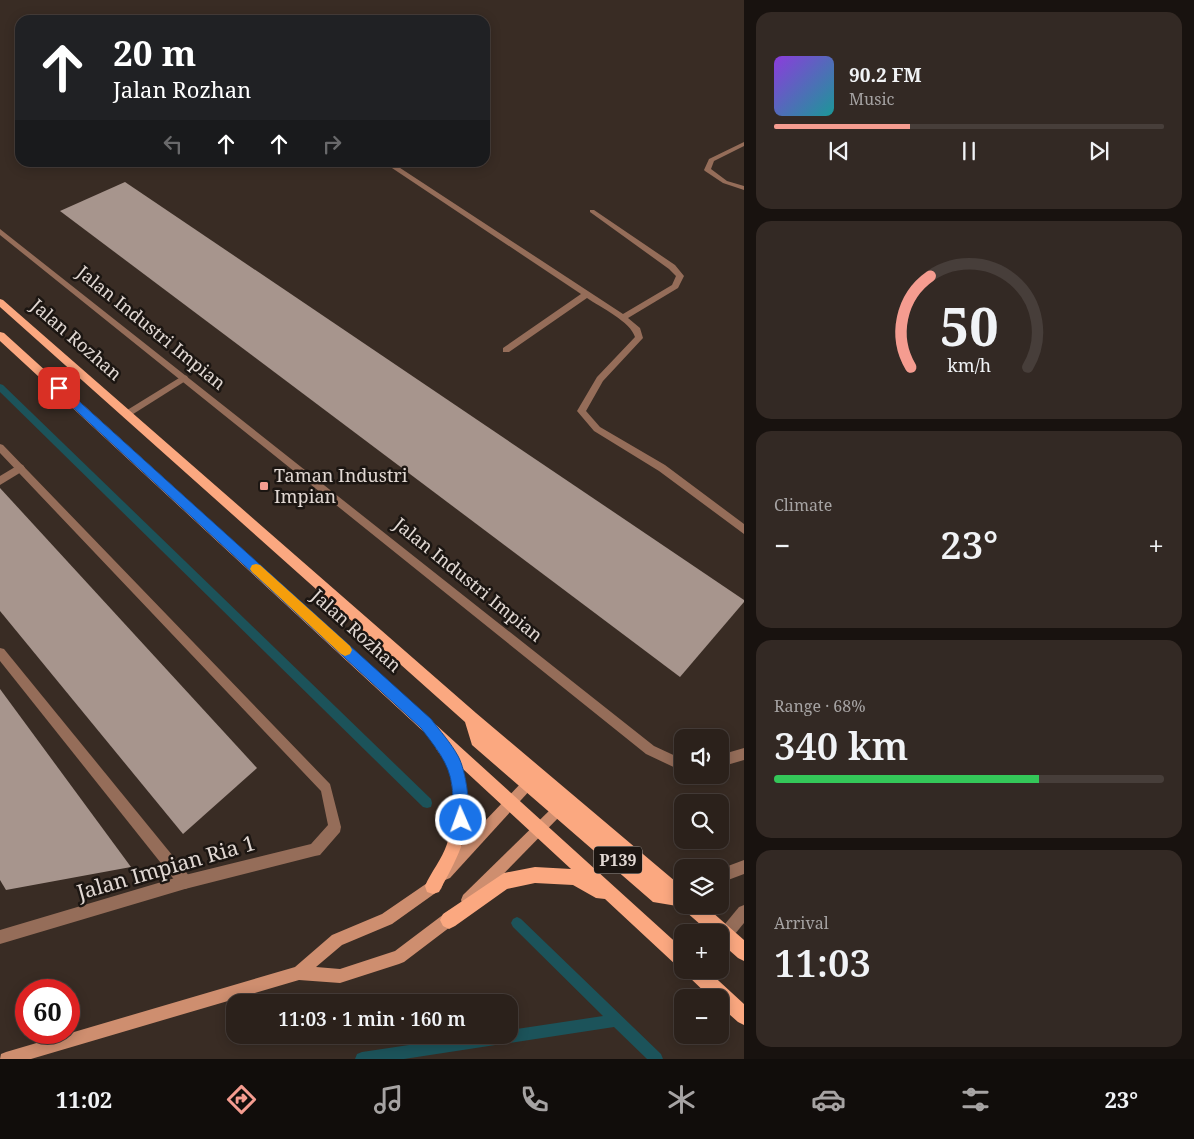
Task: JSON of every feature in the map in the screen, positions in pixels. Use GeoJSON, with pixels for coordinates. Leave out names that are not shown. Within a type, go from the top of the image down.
{"type":"FeatureCollection","features":[{"type":"Feature","properties":{"kind":"main road","name":"Jalan Rozhan"},"geometry":{"type":"LineString","coordinates":[[0,302],[471,718],[674,888]]}},
{"type":"Feature","properties":{"kind":"main road","name":"Jalan Rozhan"},"geometry":{"type":"LineString","coordinates":[[0,335],[674,952]]}},
{"type":"Feature","properties":{"kind":"main road","name":"P139"},"geometry":{"type":"LineString","coordinates":[[471,718],[477,740],[659,896],[674,895]]}},
{"type":"Feature","properties":{"kind":"main road"},"geometry":{"type":"LineString","coordinates":[[426,724],[454,761],[460,787],[461,820],[454,848],[433,886]]}},
{"type":"Feature","properties":{"kind":"main road"},"geometry":{"type":"LineString","coordinates":[[448,920],[504,882],[535,875],[575,876],[621,903]]}},
{"type":"Feature","properties":{"kind":"main road"},"geometry":{"type":"LineString","coordinates":[[701,914],[713,924]]}},
{"type":"Feature","properties":{"kind":"main road"},"geometry":{"type":"LineString","coordinates":[[729,939],[744,952]]}},
{"type":"Feature","properties":{"kind":"main road"},"geometry":{"type":"LineString","coordinates":[[704,979],[744,1016]]}},
{"type":"Feature","properties":{"kind":"street"},"geometry":{"type":"LineString","coordinates":[[744,144],[711,160],[706,170],[725,182],[744,188]]}},
{"type":"Feature","properties":{"kind":"street"},"geometry":{"type":"LineString","coordinates":[[394,167],[623,318],[636,330],[639,338],[600,378],[581,411],[597,430],[662,468],[744,530]]}},
{"type":"Feature","properties":{"kind":"street"},"geometry":{"type":"LineString","coordinates":[[592,211],[672,267],[680,276],[675,286],[623,318]]}},
{"type":"Feature","properties":{"kind":"street","name":"Jalan Industri Impian"},"geometry":{"type":"LineString","coordinates":[[0,231],[650,750],[674,760]]}},
{"type":"Feature","properties":{"kind":"street"},"geometry":{"type":"LineString","coordinates":[[506,350],[587,294]]}},
{"type":"Feature","properties":{"kind":"street"},"geometry":{"type":"LineString","coordinates":[[127,414],[184,378]]}},
{"type":"Feature","properties":{"kind":"street"},"geometry":{"type":"LineString","coordinates":[[0,448],[20,468],[0,481]]}},
{"type":"Feature","properties":{"kind":"street","name":"Jalan Impian Ria 1"},"geometry":{"type":"LineString","coordinates":[[0,937],[185,882],[315,850],[335,827],[326,788],[20,468]]}},
{"type":"Feature","properties":{"kind":"street"},"geometry":{"type":"LineString","coordinates":[[0,653],[185,882]]}},
{"type":"Feature","properties":{"kind":"street"},"geometry":{"type":"LineString","coordinates":[[729,758],[744,754]]}},
{"type":"Feature","properties":{"kind":"street"},"geometry":{"type":"LineString","coordinates":[[299,972],[337,940],[386,918],[433,886],[528,784]]}},
{"type":"Feature","properties":{"kind":"street"},"geometry":{"type":"LineString","coordinates":[[6,1059],[299,972],[340,976],[400,957],[448,920],[558,810]]}},
{"type":"Feature","properties":{"kind":"street"},"geometry":{"type":"LineString","coordinates":[[729,873],[744,867]]}},
{"type":"Feature","properties":{"kind":"street"},"geometry":{"type":"LineString","coordinates":[[729,930],[744,912]]}},
{"type":"Feature","properties":{"kind":"building"},"geometry":{"type":"Polygon","coordinates":[[[125,182],[744,600],[744,602],[680,677],[60,211],[125,182]]]}},
{"type":"Feature","properties":{"kind":"building"},"geometry":{"type":"Polygon","coordinates":[[[0,488],[257,768],[183,834],[0,611],[0,488]]]}},
{"type":"Feature","properties":{"kind":"building"},"geometry":{"type":"Polygon","coordinates":[[[0,689],[131,867],[6,890],[0,880],[0,689]]]}},
{"type":"Feature","properties":{"kind":"waterway"},"geometry":{"type":"LineString","coordinates":[[0,387],[427,803]]}},
{"type":"Feature","properties":{"kind":"waterway"},"geometry":{"type":"LineString","coordinates":[[517,923],[656,1059]]}},
{"type":"Feature","properties":{"kind":"waterway"},"geometry":{"type":"LineString","coordinates":[[362,1059],[616,1020]]}},
{"type":"Feature","properties":{"kind":"slow traffic"},"geometry":{"type":"LineString","coordinates":[[256,569],[345,650]]}},
{"type":"Feature","properties":{"kind":"place","name":"Taman Industri Impian"},"geometry":{"type":"Point","coordinates":[264,486]}},
{"type":"Feature","properties":{"kind":"route"},"geometry":{"type":"LineString","coordinates":[[59,388],[426,724],[454,761],[460,787],[461,820]]}}]}
